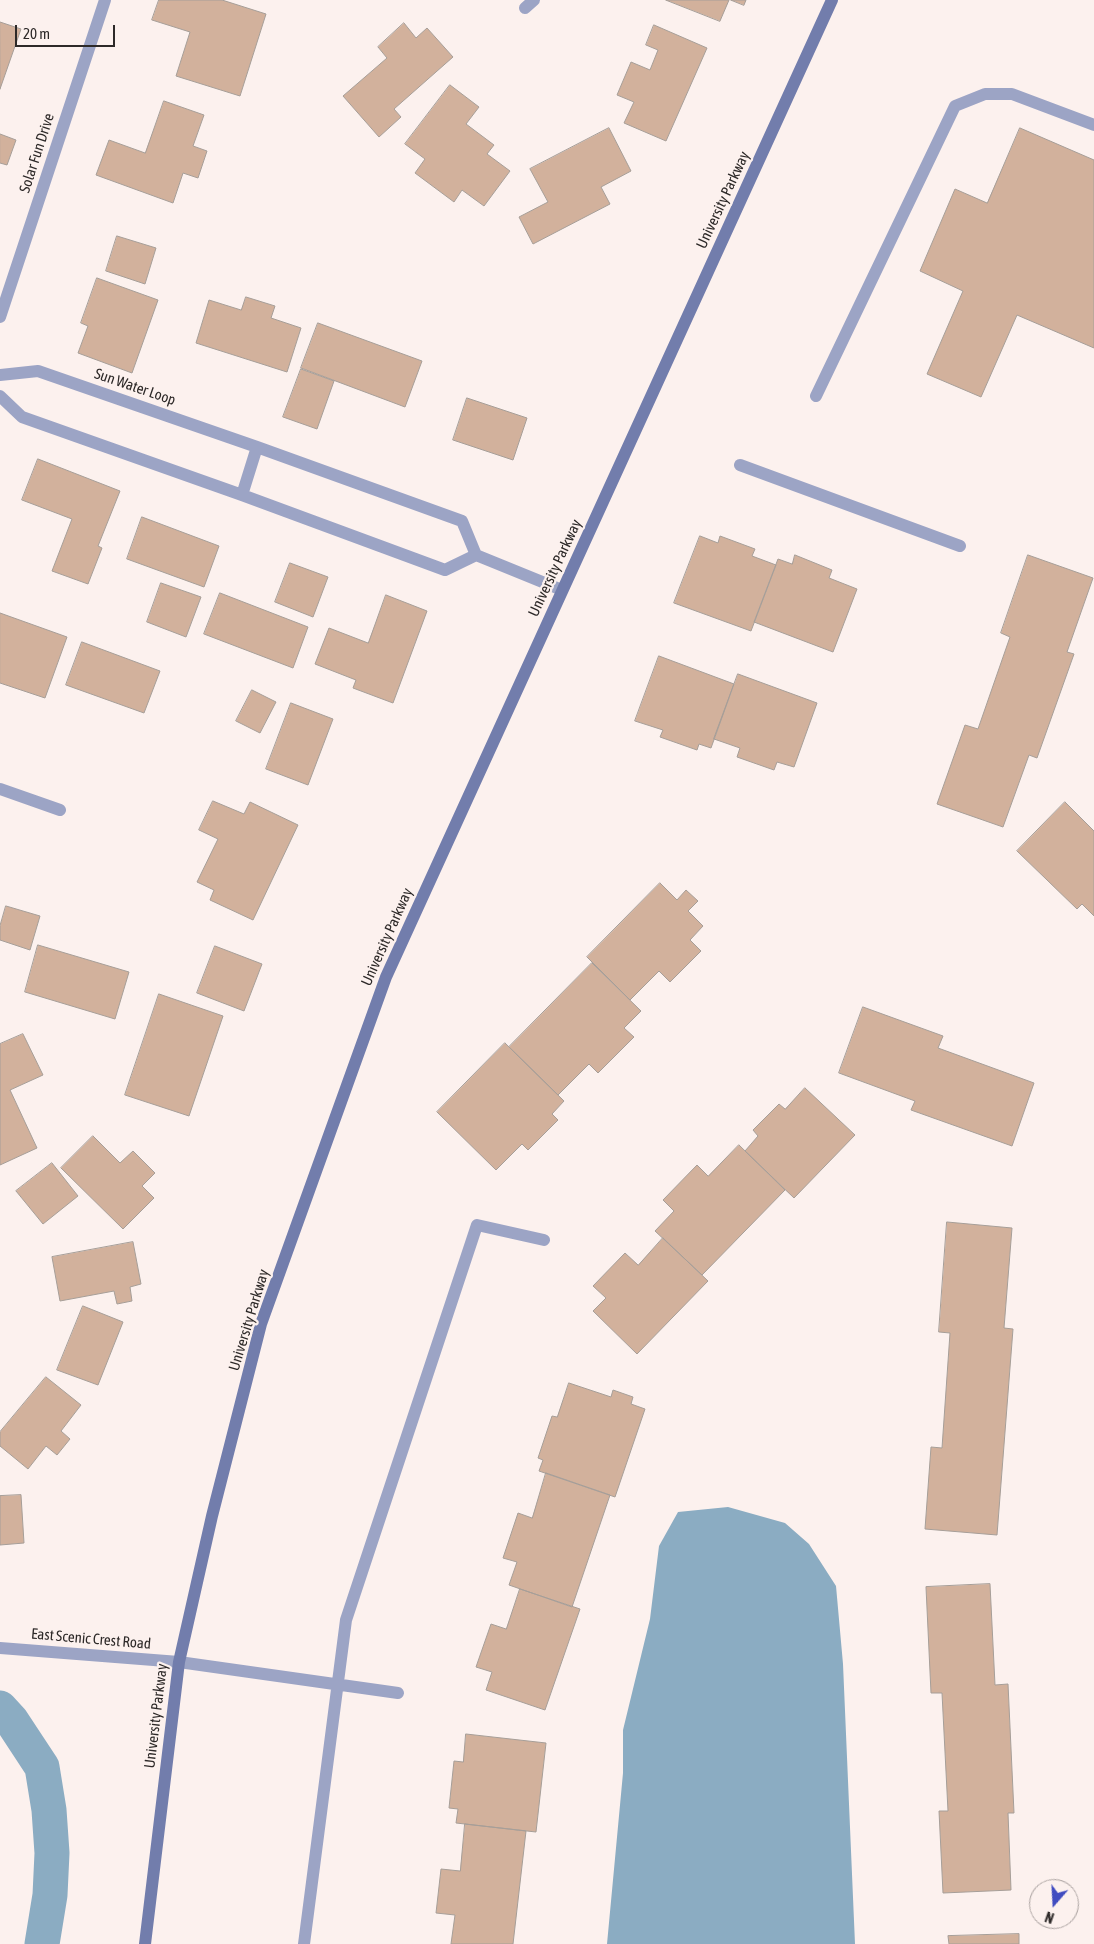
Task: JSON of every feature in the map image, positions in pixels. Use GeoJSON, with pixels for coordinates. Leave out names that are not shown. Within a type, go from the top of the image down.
{"type":"FeatureCollection","features":[{"type":"Feature","properties":{"kind":"main road","name":"University Parkway"},"geometry":{"type":"LineString","coordinates":[[145,1944],[179,1662],[212,1516],[259,1333],[278,1277],[386,976],[832,0]]}},
{"type":"Feature","properties":{"kind":"street","name":"Solar Fun Drive"},"geometry":{"type":"LineString","coordinates":[[0,317],[105,0]]}},
{"type":"Feature","properties":{"kind":"street"},"geometry":{"type":"LineString","coordinates":[[816,396],[955,106],[984,94],[1012,94],[1094,125]]}},
{"type":"Feature","properties":{"kind":"street","name":"Sun Water Loop"},"geometry":{"type":"LineString","coordinates":[[0,375],[38,370],[462,521],[476,555]]}},
{"type":"Feature","properties":{"kind":"street"},"geometry":{"type":"LineString","coordinates":[[0,396],[22,417],[445,570],[476,555],[562,590]]}},
{"type":"Feature","properties":{"kind":"street"},"geometry":{"type":"LineString","coordinates":[[242,495],[257,447]]}},
{"type":"Feature","properties":{"kind":"street"},"geometry":{"type":"LineString","coordinates":[[740,465],[960,546]]}},
{"type":"Feature","properties":{"kind":"street"},"geometry":{"type":"LineString","coordinates":[[0,789],[60,810]]}},
{"type":"Feature","properties":{"kind":"street"},"geometry":{"type":"LineString","coordinates":[[304,1944],[346,1620],[477,1224],[544,1240]]}},
{"type":"Feature","properties":{"kind":"street","name":"East Scenic Crest Road"},"geometry":{"type":"LineString","coordinates":[[0,1648],[179,1662],[398,1693]]}},
{"type":"Feature","properties":{"kind":"water"},"geometry":{"type":"Polygon","coordinates":[[[728,1507],[785,1523],[809,1544],[836,1586],[843,1664],[855,1944],[607,1944],[623,1773],[623,1730],[650,1619],[659,1546],[678,1512],[728,1507]]]}},
{"type":"Feature","properties":{"kind":"building"},"geometry":{"type":"Polygon","coordinates":[[[159,0],[222,0],[266,14],[240,96],[176,76],[190,32],[152,20],[159,0]]]}},
{"type":"Feature","properties":{"kind":"building"},"geometry":{"type":"Polygon","coordinates":[[[666,0],[729,0],[720,21],[666,0]]]}},
{"type":"Feature","properties":{"kind":"building"},"geometry":{"type":"Polygon","coordinates":[[[731,0],[746,0],[744,5],[731,0]]]}},
{"type":"Feature","properties":{"kind":"building"},"geometry":{"type":"Polygon","coordinates":[[[0,22],[21,29],[0,89],[0,22]]]}},
{"type":"Feature","properties":{"kind":"building"},"geometry":{"type":"Polygon","coordinates":[[[404,23],[416,38],[427,28],[453,57],[394,109],[401,117],[379,137],[343,96],[387,58],[378,47],[404,23]]]}},
{"type":"Feature","properties":{"kind":"building"},"geometry":{"type":"Polygon","coordinates":[[[654,25],[707,48],[666,141],[624,123],[634,102],[617,95],[631,62],[650,70],[658,50],[646,45],[654,25]]]}},
{"type":"Feature","properties":{"kind":"building"},"geometry":{"type":"Polygon","coordinates":[[[450,85],[479,107],[466,124],[494,145],[487,154],[510,171],[484,206],[462,190],[454,202],[415,173],[425,159],[405,144],[450,85]]]}},
{"type":"Feature","properties":{"kind":"building"},"geometry":{"type":"Polygon","coordinates":[[[164,101],[204,115],[193,146],[207,151],[198,178],[183,173],[173,203],[96,175],[109,140],[145,153],[164,101]]]}},
{"type":"Feature","properties":{"kind":"building"},"geometry":{"type":"Polygon","coordinates":[[[609,128],[631,171],[601,187],[610,204],[533,244],[519,217],[548,202],[530,169],[609,128]]]}},
{"type":"Feature","properties":{"kind":"building"},"geometry":{"type":"Polygon","coordinates":[[[1020,128],[1094,160],[1094,348],[1017,315],[981,397],[927,374],[963,291],[920,271],[955,189],[987,203],[1020,128]]]}},
{"type":"Feature","properties":{"kind":"building"},"geometry":{"type":"Polygon","coordinates":[[[0,134],[16,140],[7,165],[0,163],[0,134]]]}},
{"type":"Feature","properties":{"kind":"building"},"geometry":{"type":"Polygon","coordinates":[[[117,236],[156,248],[145,284],[106,271],[117,236]]]}},
{"type":"Feature","properties":{"kind":"building"},"geometry":{"type":"Polygon","coordinates":[[[97,278],[158,300],[132,373],[78,353],[88,326],[81,323],[97,278]]]}},
{"type":"Feature","properties":{"kind":"building"},"geometry":{"type":"Polygon","coordinates":[[[246,297],[275,306],[271,318],[301,328],[287,372],[196,343],[209,300],[241,310],[246,297]]]}},
{"type":"Feature","properties":{"kind":"building"},"geometry":{"type":"Polygon","coordinates":[[[318,323],[422,361],[405,407],[301,368],[318,323]]]}},
{"type":"Feature","properties":{"kind":"building"},"geometry":{"type":"Polygon","coordinates":[[[301,369],[334,381],[317,429],[283,417],[301,369]]]}},
{"type":"Feature","properties":{"kind":"building"},"geometry":{"type":"Polygon","coordinates":[[[467,398],[527,418],[513,460],[453,440],[467,398]]]}},
{"type":"Feature","properties":{"kind":"building"},"geometry":{"type":"Polygon","coordinates":[[[38,459],[120,491],[98,546],[102,548],[88,584],[52,571],[72,519],[22,500],[38,459]]]}},
{"type":"Feature","properties":{"kind":"building"},"geometry":{"type":"Polygon","coordinates":[[[142,517],[219,546],[204,587],[127,559],[142,517]]]}},
{"type":"Feature","properties":{"kind":"building"},"geometry":{"type":"Polygon","coordinates":[[[700,536],[718,543],[720,536],[755,549],[752,556],[776,565],[751,631],[674,603],[700,536]]]}},
{"type":"Feature","properties":{"kind":"building"},"geometry":{"type":"Polygon","coordinates":[[[795,555],[832,570],[829,578],[857,589],[833,652],[754,622],[778,559],[792,564],[795,555]]]}},
{"type":"Feature","properties":{"kind":"building"},"geometry":{"type":"Polygon","coordinates":[[[1028,555],[1093,578],[1067,652],[1074,654],[1037,758],[1029,755],[1003,827],[937,804],[965,725],[978,729],[1010,637],[1001,633],[1028,555]]]}},
{"type":"Feature","properties":{"kind":"building"},"geometry":{"type":"Polygon","coordinates":[[[290,563],[328,577],[313,617],[275,602],[290,563]]]}},
{"type":"Feature","properties":{"kind":"building"},"geometry":{"type":"Polygon","coordinates":[[[161,583],[201,597],[186,637],[147,622],[161,583]]]}},
{"type":"Feature","properties":{"kind":"building"},"geometry":{"type":"Polygon","coordinates":[[[220,593],[308,627],[293,668],[204,634],[220,593]]]}},
{"type":"Feature","properties":{"kind":"building"},"geometry":{"type":"Polygon","coordinates":[[[386,595],[427,611],[393,703],[353,688],[356,680],[315,664],[329,628],[368,643],[386,595]]]}},
{"type":"Feature","properties":{"kind":"building"},"geometry":{"type":"Polygon","coordinates":[[[0,613],[67,637],[45,698],[0,683],[0,613]]]}},
{"type":"Feature","properties":{"kind":"building"},"geometry":{"type":"Polygon","coordinates":[[[82,642],[160,671],[144,713],[66,685],[82,642]]]}},
{"type":"Feature","properties":{"kind":"building"},"geometry":{"type":"Polygon","coordinates":[[[659,656],[734,684],[711,748],[699,744],[697,750],[660,737],[663,730],[635,721],[659,656]]]}},
{"type":"Feature","properties":{"kind":"building"},"geometry":{"type":"Polygon","coordinates":[[[738,674],[817,703],[794,767],[777,762],[774,770],[737,757],[740,748],[714,739],[738,674]]]}},
{"type":"Feature","properties":{"kind":"building"},"geometry":{"type":"Polygon","coordinates":[[[252,690],[276,702],[260,733],[236,721],[252,690]]]}},
{"type":"Feature","properties":{"kind":"building"},"geometry":{"type":"Polygon","coordinates":[[[291,703],[333,719],[308,785],[266,769],[291,703]]]}},
{"type":"Feature","properties":{"kind":"building"},"geometry":{"type":"Polygon","coordinates":[[[213,801],[244,814],[250,802],[298,825],[253,920],[210,900],[214,890],[197,882],[218,839],[199,830],[213,801]]]}},
{"type":"Feature","properties":{"kind":"building"},"geometry":{"type":"Polygon","coordinates":[[[1065,802],[1094,831],[1094,916],[1082,904],[1077,909],[1017,851],[1065,802]]]}},
{"type":"Feature","properties":{"kind":"building"},"geometry":{"type":"Polygon","coordinates":[[[660,883],[677,900],[686,890],[698,901],[688,911],[703,926],[690,940],[701,951],[670,982],[659,971],[630,1000],[587,957],[660,883]]]}},
{"type":"Feature","properties":{"kind":"building"},"geometry":{"type":"Polygon","coordinates":[[[6,906],[40,916],[30,950],[0,940],[0,926],[6,906]]]}},
{"type":"Feature","properties":{"kind":"building"},"geometry":{"type":"Polygon","coordinates":[[[38,945],[129,972],[115,1019],[25,992],[38,945]]]}},
{"type":"Feature","properties":{"kind":"building"},"geometry":{"type":"Polygon","coordinates":[[[215,946],[262,964],[244,1011],[197,993],[215,946]]]}},
{"type":"Feature","properties":{"kind":"building"},"geometry":{"type":"Polygon","coordinates":[[[592,963],[641,1011],[624,1028],[634,1037],[598,1073],[589,1064],[558,1095],[509,1047],[592,963]]]}},
{"type":"Feature","properties":{"kind":"building"},"geometry":{"type":"Polygon","coordinates":[[[159,994],[223,1016],[189,1116],[125,1095],[159,994]]]}},
{"type":"Feature","properties":{"kind":"building"},"geometry":{"type":"Polygon","coordinates":[[[863,1007],[943,1036],[938,1048],[1034,1083],[1012,1146],[911,1110],[915,1101],[839,1073],[863,1007]]]}},
{"type":"Feature","properties":{"kind":"building"},"geometry":{"type":"Polygon","coordinates":[[[23,1034],[43,1075],[10,1090],[37,1148],[0,1165],[0,1044],[23,1034]]]}},
{"type":"Feature","properties":{"kind":"building"},"geometry":{"type":"Polygon","coordinates":[[[505,1043],[564,1101],[552,1114],[558,1120],[528,1150],[522,1144],[496,1170],[437,1112],[505,1043]]]}},
{"type":"Feature","properties":{"kind":"building"},"geometry":{"type":"Polygon","coordinates":[[[805,1088],[855,1135],[794,1198],[745,1151],[758,1136],[753,1130],[779,1104],[785,1109],[805,1088]]]}},
{"type":"Feature","properties":{"kind":"building"},"geometry":{"type":"Polygon","coordinates":[[[93,1136],[120,1163],[133,1151],[155,1173],[142,1186],[154,1198],[123,1229],[61,1168],[93,1136]]]}},
{"type":"Feature","properties":{"kind":"building"},"geometry":{"type":"Polygon","coordinates":[[[739,1145],[785,1190],[702,1275],[655,1231],[674,1211],[663,1200],[697,1165],[708,1176],[739,1145]]]}},
{"type":"Feature","properties":{"kind":"building"},"geometry":{"type":"Polygon","coordinates":[[[52,1163],[78,1196],[43,1224],[16,1191],[52,1163]]]}},
{"type":"Feature","properties":{"kind":"building"},"geometry":{"type":"Polygon","coordinates":[[[947,1222],[1012,1228],[1004,1328],[1013,1329],[997,1535],[925,1529],[931,1447],[942,1448],[950,1333],[939,1332],[947,1222]]]}},
{"type":"Feature","properties":{"kind":"building"},"geometry":{"type":"Polygon","coordinates":[[[663,1238],[708,1281],[637,1354],[593,1311],[606,1298],[593,1286],[625,1253],[638,1265],[663,1238]]]}},
{"type":"Feature","properties":{"kind":"building"},"geometry":{"type":"Polygon","coordinates":[[[133,1242],[141,1284],[130,1287],[132,1301],[117,1304],[114,1291],[60,1301],[52,1257],[133,1242]]]}},
{"type":"Feature","properties":{"kind":"building"},"geometry":{"type":"Polygon","coordinates":[[[83,1306],[123,1322],[98,1385],[57,1370],[83,1306]]]}},
{"type":"Feature","properties":{"kind":"building"},"geometry":{"type":"Polygon","coordinates":[[[46,1377],[81,1405],[61,1431],[70,1439],[57,1455],[46,1446],[28,1469],[0,1446],[0,1432],[46,1377]]]}},
{"type":"Feature","properties":{"kind":"building"},"geometry":{"type":"Polygon","coordinates":[[[569,1383],[611,1397],[613,1390],[633,1397],[631,1404],[645,1409],[615,1497],[539,1471],[543,1460],[538,1458],[552,1416],[557,1417],[569,1383]]]}},
{"type":"Feature","properties":{"kind":"building"},"geometry":{"type":"Polygon","coordinates":[[[546,1473],[610,1495],[572,1607],[509,1585],[517,1562],[503,1558],[518,1513],[532,1518],[546,1473]]]}},
{"type":"Feature","properties":{"kind":"building"},"geometry":{"type":"Polygon","coordinates":[[[21,1495],[24,1543],[0,1545],[0,1496],[21,1495]]]}},
{"type":"Feature","properties":{"kind":"building"},"geometry":{"type":"Polygon","coordinates":[[[990,1584],[995,1685],[1008,1684],[1014,1813],[1008,1813],[1011,1890],[943,1893],[939,1811],[948,1811],[942,1693],[931,1693],[926,1587],[990,1584]]]}},
{"type":"Feature","properties":{"kind":"building"},"geometry":{"type":"Polygon","coordinates":[[[520,1589],[580,1609],[545,1710],[486,1690],[492,1672],[476,1667],[491,1624],[506,1629],[520,1589]]]}},
{"type":"Feature","properties":{"kind":"building"},"geometry":{"type":"Polygon","coordinates":[[[466,1734],[546,1743],[536,1832],[456,1823],[458,1809],[449,1808],[454,1761],[463,1762],[466,1734]]]}},
{"type":"Feature","properties":{"kind":"building"},"geometry":{"type":"Polygon","coordinates":[[[465,1824],[526,1831],[513,1944],[451,1944],[455,1915],[436,1913],[441,1869],[460,1871],[465,1824]]]}},
{"type":"Feature","properties":{"kind":"building"},"geometry":{"type":"Polygon","coordinates":[[[1019,1934],[1019,1944],[949,1944],[948,1936],[1019,1934]]]}},
{"type":"Feature","properties":{"kind":"waterway"},"geometry":{"type":"LineString","coordinates":[[0,1708],[11,1720],[42,1767],[49,1810],[52,1853],[50,1895],[42,1944]]}}]}
